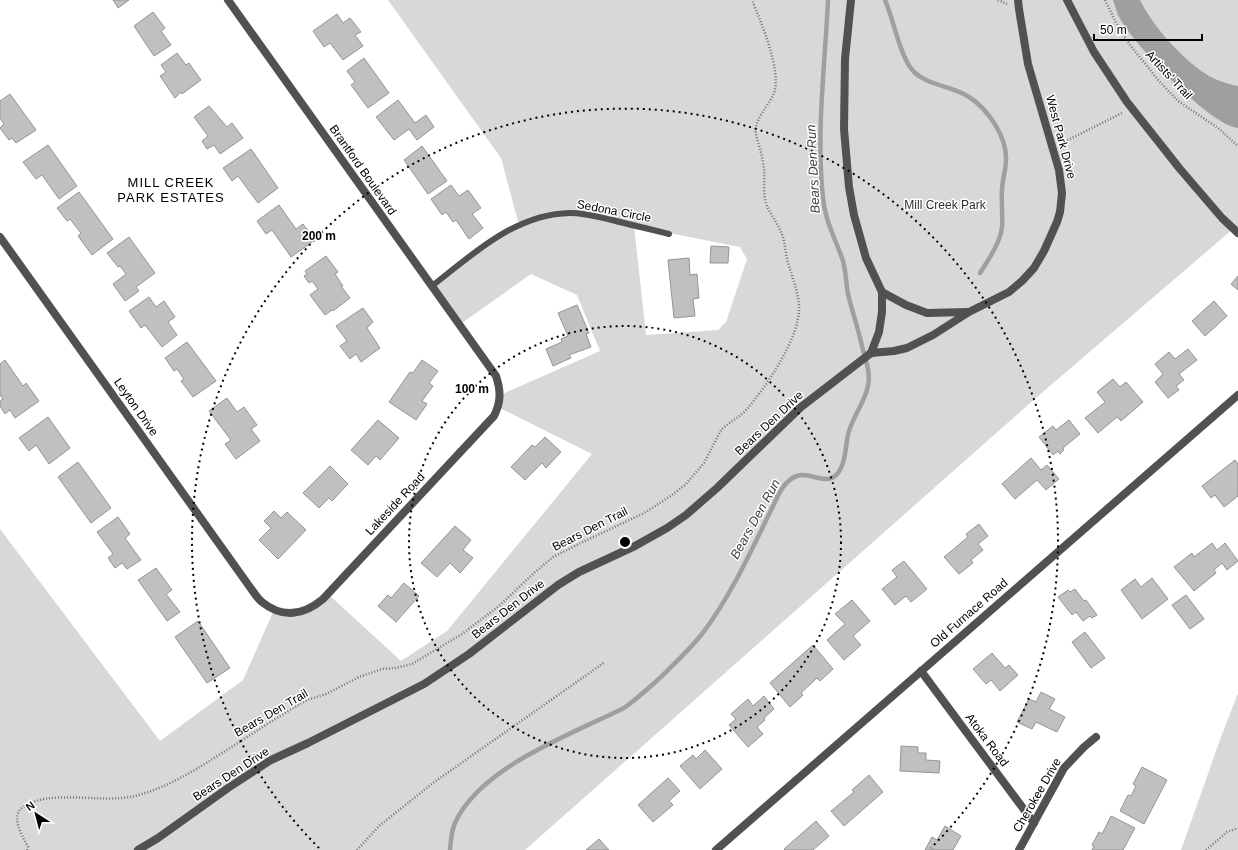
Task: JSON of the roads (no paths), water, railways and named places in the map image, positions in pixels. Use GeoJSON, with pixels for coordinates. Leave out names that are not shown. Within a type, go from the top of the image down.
{"type":"FeatureCollection","features":[{"type":"Feature","properties":{"kind":"street","name":"Brantford Boulevard"},"geometry":{"type":"LineString","coordinates":[[228,0],[480,353]]}},
{"type":"Feature","properties":{"kind":"street"},"geometry":{"type":"LineString","coordinates":[[851,0],[845,59],[844,129],[849,187],[854,215],[866,258],[882,292],[882,312],[879,332],[870,354]]}},
{"type":"Feature","properties":{"kind":"street","name":"West Park Drive"},"geometry":{"type":"LineString","coordinates":[[870,354],[907,348],[933,335],[969,312],[1009,292],[1034,268],[1058,222],[1062,193],[1059,170],[1028,64],[1018,9],[1018,0]]}},
{"type":"Feature","properties":{"kind":"street"},"geometry":{"type":"LineString","coordinates":[[1067,0],[1094,52],[1131,108],[1180,169],[1222,218],[1238,233]]}},
{"type":"Feature","properties":{"kind":"street","name":"Leyton Drive"},"geometry":{"type":"LineString","coordinates":[[0,237],[252,590]]}},
{"type":"Feature","properties":{"kind":"street","name":"West Park Drive"},"geometry":{"type":"LineString","coordinates":[[882,292],[906,305],[927,313],[969,312]]}},
{"type":"Feature","properties":{"kind":"street","name":"Lakeside Road"},"geometry":{"type":"LineString","coordinates":[[252,590],[262,602],[274,610],[284,613],[304,612],[314,607],[323,599],[494,416],[498,407],[500,388],[496,376],[480,353]]}},
{"type":"Feature","properties":{"kind":"street","name":"Bears Den Drive"},"geometry":{"type":"LineString","coordinates":[[138,850],[158,838],[228,788],[271,760],[308,743],[424,684],[469,654],[558,585],[579,572],[635,546],[667,528],[686,515],[717,488],[787,420],[870,354]]}},
{"type":"Feature","properties":{"kind":"street","name":"Old Furnace Road"},"geometry":{"type":"LineString","coordinates":[[716,850],[1238,395]]}},
{"type":"Feature","properties":{"kind":"street","name":"Atoka Road"},"geometry":{"type":"LineString","coordinates":[[921,671],[1034,823]]}},
{"type":"Feature","properties":{"kind":"street","name":"Cherokee Drive"},"geometry":{"type":"LineString","coordinates":[[1020,850],[1064,768],[1096,737]]}},
{"type":"Feature","properties":{"kind":"lane","name":"Sedona Circle"},"geometry":{"type":"LineString","coordinates":[[432,286],[492,240],[509,230],[541,217],[570,213],[594,216],[669,234]]}},
{"type":"Feature","properties":{"kind":"waterway","name":"Bears Den Run"},"geometry":{"type":"LineString","coordinates":[[450,850],[455,823],[467,803],[485,785],[529,754],[624,708],[662,676],[693,645],[723,604],[750,554],[778,496],[783,487],[789,481],[802,475],[826,479],[831,478],[837,475],[841,468],[848,433],[867,392],[869,376],[848,294],[843,261],[828,223],[823,198],[820,148],[828,0]]}},
{"type":"Feature","properties":{"kind":"waterway"},"geometry":{"type":"LineString","coordinates":[[885,0],[905,58],[914,72],[920,77],[956,90],[969,97],[983,109],[1000,133],[1006,160],[1002,186],[1002,227],[997,245],[980,273]]}},
{"type":"Feature","properties":{"kind":"district","name":"MILL CREEK PARK ESTATES"},"geometry":{"type":"Point","coordinates":[171,190]}},
{"type":"Feature","properties":{"kind":"park label","name":"Mill Creek Park"},"geometry":{"type":"Point","coordinates":[945,205]}}]}
